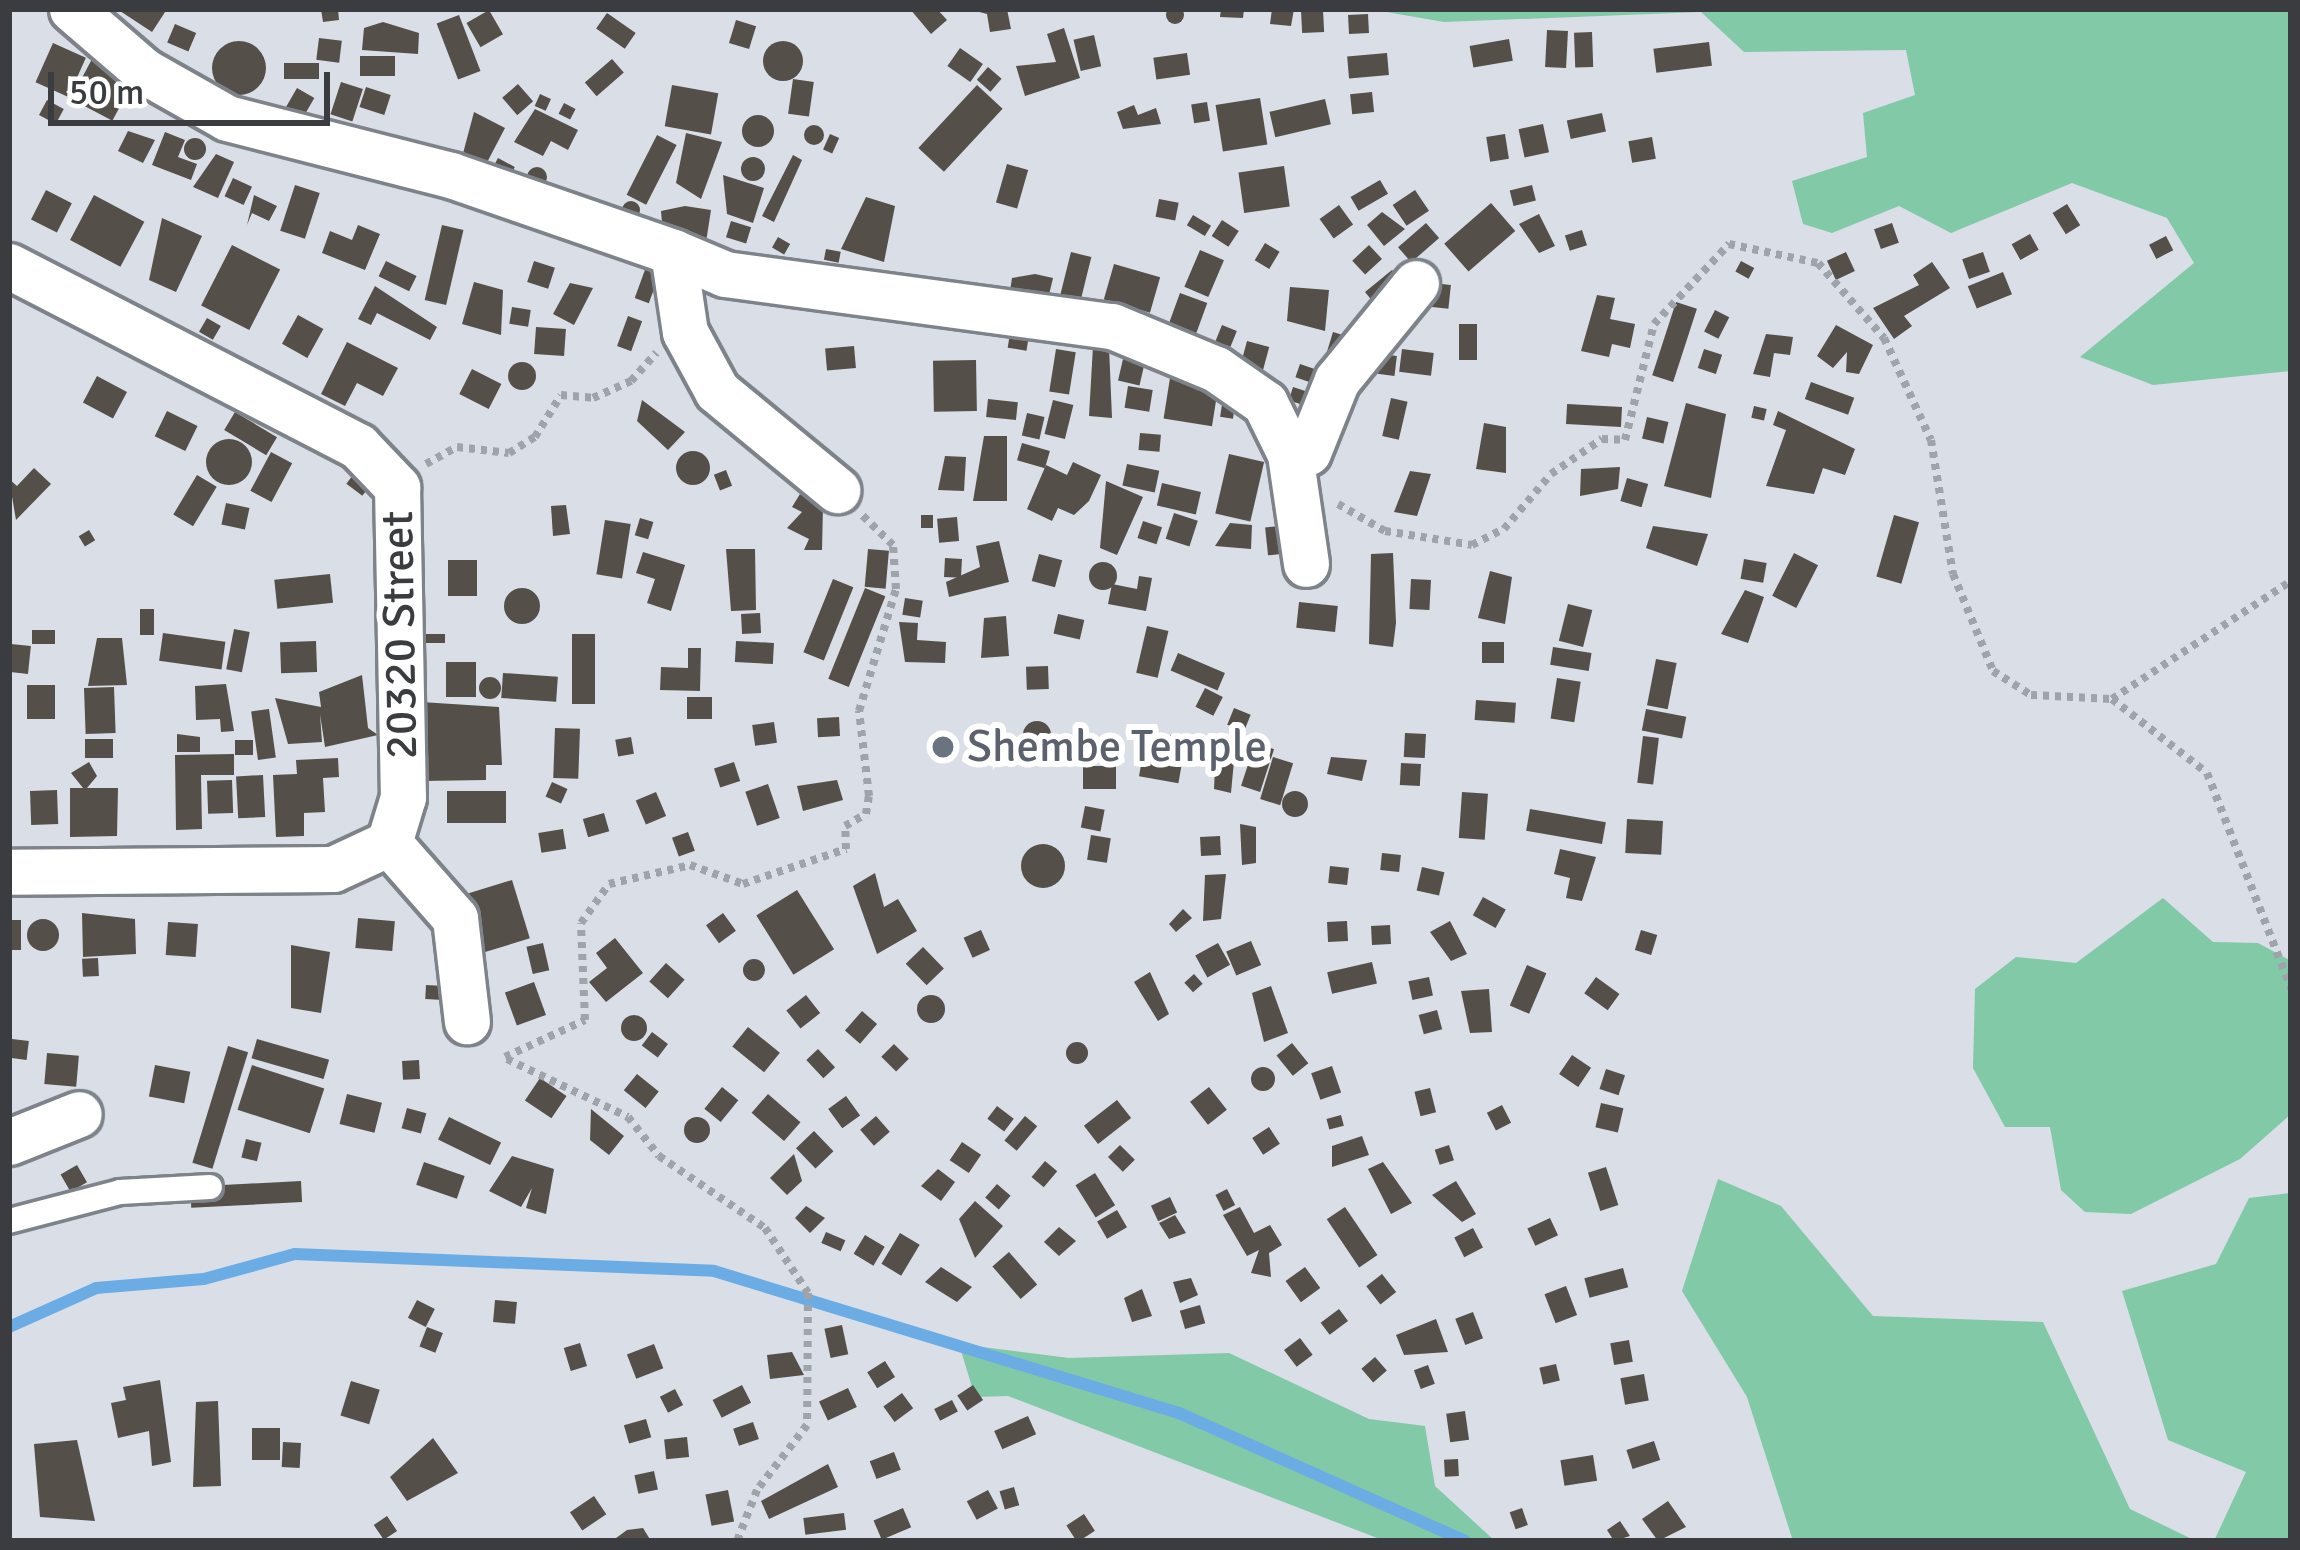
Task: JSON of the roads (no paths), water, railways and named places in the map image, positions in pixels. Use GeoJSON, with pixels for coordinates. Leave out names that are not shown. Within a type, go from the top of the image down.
{"type":"FeatureCollection","features":[{"type":"Feature","properties":{"kind":"street"},"geometry":{"type":"LineString","coordinates":[[72,9],[144,70],[227,118],[452,175],[724,274],[1112,326],[1250,388],[1300,453]]}},
{"type":"Feature","properties":{"kind":"street"},"geometry":{"type":"LineString","coordinates":[[673,252],[678,299],[717,391],[837,490]]}},
{"type":"Feature","properties":{"kind":"street","name":"20320 Street"},"geometry":{"type":"LineString","coordinates":[[9,266],[358,446],[397,487],[404,797],[389,843]]}},
{"type":"Feature","properties":{"kind":"street"},"geometry":{"type":"LineString","coordinates":[[1306,564],[1300,453],[1337,380],[1416,283]]}},
{"type":"Feature","properties":{"kind":"street"},"geometry":{"type":"LineString","coordinates":[[9,872],[332,869],[389,843],[455,918],[467,1022]]}},
{"type":"Feature","properties":{"kind":"street"},"geometry":{"type":"LineString","coordinates":[[9,1142],[80,1114]]}},
{"type":"Feature","properties":{"kind":"lane"},"geometry":{"type":"LineString","coordinates":[[9,1221],[120,1192],[210,1187]]}},
{"type":"Feature","properties":{"kind":"waterway"},"geometry":{"type":"LineString","coordinates":[[9,1327],[96,1288],[204,1279],[295,1254],[714,1271],[1179,1413],[1465,1541]]}},
{"type":"Feature","properties":{"kind":"place","name":"Shembe Temple"},"geometry":{"type":"Point","coordinates":[943,747]}}]}
